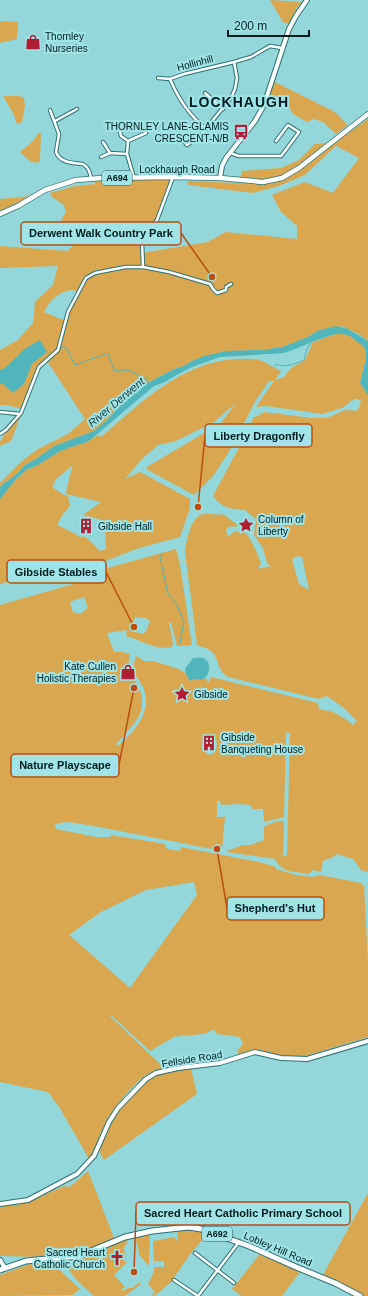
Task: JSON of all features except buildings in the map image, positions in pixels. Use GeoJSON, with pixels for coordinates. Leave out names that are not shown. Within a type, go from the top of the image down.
{"type":"FeatureCollection","features":[{"type":"Feature","properties":{"kind":"highway","name":"Lobley Hill Road"},"geometry":{"type":"LineString","coordinates":[[2,1269],[26,1261],[79,1256],[125,1237],[179,1227],[196,1228],[239,1242],[335,1283],[360,1296]]}},
{"type":"Feature","properties":{"kind":"main road","name":"Lockhaugh Road"},"geometry":{"type":"LineString","coordinates":[[0,214],[18,206],[45,190],[62,184],[91,179],[173,176],[263,182],[282,178],[299,168],[368,114]]}},
{"type":"Feature","properties":{"kind":"street"},"geometry":{"type":"LineString","coordinates":[[220,178],[222,166],[264,105],[282,48],[296,16],[307,0]]}},
{"type":"Feature","properties":{"kind":"street","name":"Hollinhill"},"geometry":{"type":"LineString","coordinates":[[206,129],[191,114],[175,92],[170,79],[251,57],[270,46],[282,48]]}},
{"type":"Feature","properties":{"kind":"street"},"geometry":{"type":"LineString","coordinates":[[182,139],[187,145],[195,140],[231,98],[235,89],[237,78],[234,62]]}},
{"type":"Feature","properties":{"kind":"street"},"geometry":{"type":"LineString","coordinates":[[158,78],[170,79]]}},
{"type":"Feature","properties":{"kind":"street"},"geometry":{"type":"LineString","coordinates":[[205,93],[222,108]]}},
{"type":"Feature","properties":{"kind":"street"},"geometry":{"type":"LineString","coordinates":[[55,121],[77,109]]}},
{"type":"Feature","properties":{"kind":"street"},"geometry":{"type":"LineString","coordinates":[[50,110],[59,134],[56,152],[59,158],[63,161],[86,166],[91,179]]}},
{"type":"Feature","properties":{"kind":"street"},"geometry":{"type":"LineString","coordinates":[[118,124],[121,136],[128,141]]}},
{"type":"Feature","properties":{"kind":"street"},"geometry":{"type":"LineString","coordinates":[[230,153],[239,156],[281,156],[299,132],[288,125],[276,141]]}},
{"type":"Feature","properties":{"kind":"street"},"geometry":{"type":"LineString","coordinates":[[128,141],[146,133]]}},
{"type":"Feature","properties":{"kind":"street"},"geometry":{"type":"LineString","coordinates":[[128,141],[127,154],[134,178]]}},
{"type":"Feature","properties":{"kind":"street"},"geometry":{"type":"LineString","coordinates":[[103,142],[110,153]]}},
{"type":"Feature","properties":{"kind":"street"},"geometry":{"type":"LineString","coordinates":[[101,157],[110,153],[127,154]]}},
{"type":"Feature","properties":{"kind":"street"},"geometry":{"type":"LineString","coordinates":[[143,265],[142,242],[148,229],[157,220],[173,176]]}},
{"type":"Feature","properties":{"kind":"street"},"geometry":{"type":"LineString","coordinates":[[0,434],[6,430],[20,414],[39,367],[58,350],[68,312],[86,278],[95,273],[143,265],[210,284],[217,293],[226,290],[226,287],[231,284]]}},
{"type":"Feature","properties":{"kind":"street"},"geometry":{"type":"LineString","coordinates":[[0,412],[20,414]]}},
{"type":"Feature","properties":{"kind":"street","name":"Fellside Road"},"geometry":{"type":"LineString","coordinates":[[0,1204],[28,1200],[77,1174],[94,1156],[118,1108],[146,1079],[156,1073],[178,1068],[228,1061],[255,1052],[282,1058],[307,1059],[368,1041]]}},
{"type":"Feature","properties":{"kind":"street"},"geometry":{"type":"LineString","coordinates":[[174,1280],[198,1296],[239,1242]]}},
{"type":"Feature","properties":{"kind":"street"},"geometry":{"type":"LineString","coordinates":[[195,1253],[234,1283]]}},
{"type":"Feature","properties":{"kind":"street"},"geometry":{"type":"LineString","coordinates":[[0,1260],[2,1269]]}},
{"type":"Feature","properties":{"kind":"shaded area"},"geometry":{"type":"Polygon","coordinates":[[[270,0],[302,2],[295,11],[289,24],[283,22],[270,0]]]}},
{"type":"Feature","properties":{"kind":"shaded area"},"geometry":{"type":"Polygon","coordinates":[[[0,22],[18,22],[17,39],[0,43],[0,22]]]}},
{"type":"Feature","properties":{"kind":"shaded area"},"geometry":{"type":"Polygon","coordinates":[[[275,82],[335,112],[348,125],[336,134],[323,122],[314,119],[307,122],[293,114],[285,100],[270,95],[275,82]]]}},
{"type":"Feature","properties":{"kind":"shaded area"},"geometry":{"type":"Polygon","coordinates":[[[3,96],[19,96],[24,98],[25,106],[22,122],[17,124],[14,115],[3,96]]]}},
{"type":"Feature","properties":{"kind":"shaded area"},"geometry":{"type":"Polygon","coordinates":[[[368,119],[368,341],[357,333],[341,326],[317,331],[308,337],[283,347],[262,350],[226,351],[194,360],[144,385],[94,431],[54,446],[25,465],[19,472],[0,487],[0,483],[21,462],[38,449],[68,434],[85,419],[47,361],[39,367],[22,409],[7,405],[0,405],[0,350],[18,340],[33,323],[35,302],[53,285],[58,266],[0,268],[0,246],[67,251],[73,246],[65,234],[61,221],[66,212],[64,205],[52,197],[50,193],[75,186],[96,184],[94,181],[172,179],[157,220],[149,229],[142,242],[142,253],[208,242],[226,232],[297,239],[297,226],[281,212],[272,195],[305,182],[333,193],[359,158],[336,146],[305,175],[279,186],[252,193],[188,185],[187,181],[239,183],[242,171],[281,168],[299,160],[315,144],[326,143],[332,145],[368,119]],[[73,290],[59,294],[52,300],[44,312],[65,321],[78,292],[73,290]]]}},
{"type":"Feature","properties":{"kind":"shaded area"},"geometry":{"type":"Polygon","coordinates":[[[39,133],[41,133],[40,161],[38,163],[30,161],[20,152],[32,142],[39,133]]]}},
{"type":"Feature","properties":{"kind":"shaded area"},"geometry":{"type":"Polygon","coordinates":[[[31,193],[23,200],[0,211],[0,199],[24,197],[31,193]]]}},
{"type":"Feature","properties":{"kind":"shaded area"},"geometry":{"type":"Polygon","coordinates":[[[336,334],[344,334],[361,344],[366,352],[360,383],[368,395],[368,872],[361,870],[353,859],[337,854],[323,861],[321,872],[313,870],[307,874],[284,869],[275,859],[227,852],[243,845],[251,845],[264,840],[264,827],[282,821],[284,823],[283,855],[281,857],[287,855],[290,733],[285,732],[284,817],[264,822],[263,809],[252,809],[251,805],[221,805],[220,801],[217,801],[217,817],[225,817],[222,849],[219,846],[214,845],[212,849],[68,822],[55,824],[56,829],[96,837],[111,837],[111,835],[165,844],[168,849],[180,851],[181,847],[259,862],[296,875],[312,877],[320,875],[361,883],[364,886],[368,963],[368,1037],[302,1057],[279,1055],[257,1049],[239,1054],[237,1051],[243,1044],[240,1037],[217,1034],[214,1029],[207,1033],[174,1037],[150,1051],[111,1015],[110,1016],[164,1068],[153,1071],[145,1076],[133,1086],[116,1106],[108,1118],[89,1159],[61,1110],[48,1092],[0,1082],[0,605],[88,580],[90,573],[176,549],[180,565],[192,645],[177,646],[171,622],[169,623],[173,643],[172,647],[160,648],[126,636],[127,630],[107,633],[114,652],[130,654],[128,667],[142,696],[142,708],[139,716],[134,724],[116,744],[118,746],[141,720],[146,705],[143,687],[134,670],[136,656],[144,661],[153,661],[179,669],[186,674],[190,681],[195,679],[202,680],[206,678],[208,683],[211,677],[318,703],[319,709],[338,714],[353,725],[357,721],[344,708],[327,696],[319,699],[228,677],[224,674],[212,652],[197,645],[185,552],[190,530],[199,516],[204,514],[223,514],[239,526],[228,527],[226,530],[228,537],[235,531],[245,533],[252,542],[261,563],[258,569],[271,566],[267,563],[263,548],[254,535],[256,519],[245,510],[223,505],[213,496],[249,429],[253,418],[265,412],[311,418],[327,418],[345,410],[356,411],[359,408],[361,401],[354,399],[342,408],[322,414],[266,406],[256,407],[274,381],[269,381],[255,402],[227,455],[213,476],[194,495],[146,469],[221,423],[236,403],[214,422],[176,441],[158,445],[142,459],[125,479],[140,472],[190,499],[190,508],[180,537],[136,549],[96,565],[88,559],[86,561],[80,561],[0,584],[0,499],[17,478],[26,470],[38,465],[60,451],[89,441],[98,435],[101,437],[162,387],[196,368],[215,362],[235,359],[256,359],[281,371],[275,380],[284,377],[291,368],[305,360],[313,342],[336,334]],[[73,465],[56,479],[52,487],[68,496],[70,506],[63,514],[57,525],[81,538],[81,536],[87,538],[100,551],[106,549],[105,528],[102,520],[83,515],[101,502],[66,494],[73,465]],[[298,556],[292,559],[299,584],[309,590],[302,557],[298,556]],[[84,597],[70,602],[73,612],[80,614],[88,608],[84,597]],[[135,617],[131,631],[144,634],[149,623],[151,622],[146,618],[135,617]],[[213,735],[203,736],[202,750],[209,755],[214,753],[217,744],[213,735]],[[194,882],[146,890],[101,912],[69,935],[130,988],[197,895],[194,882]]]}},
{"type":"Feature","properties":{"kind":"shaded area"},"geometry":{"type":"Polygon","coordinates":[[[21,414],[11,441],[0,446],[0,441],[2,440],[3,436],[21,414]]]}},
{"type":"Feature","properties":{"kind":"shaded area"},"geometry":{"type":"Polygon","coordinates":[[[191,1068],[197,1094],[104,1160],[99,1151],[116,1113],[123,1104],[149,1078],[174,1070],[191,1068]]]}},
{"type":"Feature","properties":{"kind":"shaded area"},"geometry":{"type":"Polygon","coordinates":[[[88,1171],[114,1238],[78,1254],[45,1257],[0,1256],[0,1206],[22,1204],[64,1186],[70,1187],[88,1171]]]}},
{"type":"Feature","properties":{"kind":"shaded area"},"geometry":{"type":"Polygon","coordinates":[[[368,1193],[368,1296],[364,1296],[323,1275],[368,1193]]]}},
{"type":"Feature","properties":{"kind":"shaded area"},"geometry":{"type":"Polygon","coordinates":[[[191,1229],[206,1234],[191,1253],[173,1281],[157,1294],[151,1296],[155,1292],[148,1284],[154,1272],[154,1267],[164,1267],[164,1261],[154,1261],[153,1241],[175,1237],[176,1241],[178,1240],[177,1230],[191,1229]]]}},
{"type":"Feature","properties":{"kind":"shaded area"},"geometry":{"type":"Polygon","coordinates":[[[150,1233],[149,1266],[139,1255],[135,1236],[150,1233]]]}},
{"type":"Feature","properties":{"kind":"shaded area"},"geometry":{"type":"Polygon","coordinates":[[[129,1238],[124,1248],[125,1256],[123,1260],[127,1262],[114,1275],[125,1287],[121,1290],[122,1291],[132,1288],[140,1282],[141,1284],[125,1296],[94,1296],[70,1272],[67,1263],[69,1261],[71,1264],[97,1253],[97,1251],[129,1238]]]}},
{"type":"Feature","properties":{"kind":"shaded area"},"geometry":{"type":"Polygon","coordinates":[[[260,1254],[300,1272],[282,1296],[242,1296],[232,1289],[260,1254]]]}},
{"type":"Feature","properties":{"kind":"shaded area"},"geometry":{"type":"Polygon","coordinates":[[[52,1263],[80,1289],[73,1295],[0,1296],[0,1275],[30,1264],[52,1263]]]}},
{"type":"Feature","properties":{"kind":"water"},"geometry":{"type":"Polygon","coordinates":[[[336,326],[348,329],[368,341],[368,395],[360,383],[365,362],[365,349],[347,335],[335,334],[283,353],[220,357],[192,367],[165,382],[154,386],[89,441],[60,451],[38,465],[26,470],[17,478],[0,499],[0,487],[19,472],[25,465],[54,446],[94,431],[144,385],[172,370],[204,356],[226,351],[262,350],[283,347],[308,337],[317,331],[336,326]]]}},
{"type":"Feature","properties":{"kind":"water"},"geometry":{"type":"Polygon","coordinates":[[[40,340],[47,352],[32,364],[24,384],[13,393],[3,384],[0,384],[0,370],[5,368],[26,348],[40,340]]]}},
{"type":"Feature","properties":{"kind":"water"},"geometry":{"type":"Polygon","coordinates":[[[193,658],[203,658],[208,663],[209,669],[207,675],[202,680],[195,679],[190,681],[186,674],[185,669],[193,658]]]}},
{"type":"Feature","properties":{"kind":"waterway"},"geometry":{"type":"LineString","coordinates":[[275,367],[276,364],[286,366],[304,360],[307,349],[311,343]]}},
{"type":"Feature","properties":{"kind":"waterway","name":"River Derwent"},"geometry":{"type":"LineString","coordinates":[[62,347],[66,348],[75,365],[108,353],[114,370],[126,370],[133,372],[146,378],[148,384]]}},
{"type":"Feature","properties":{"kind":"waterway"},"geometry":{"type":"LineString","coordinates":[[162,554],[160,557],[168,594],[177,605],[184,622],[180,643]]}},
{"type":"Feature","properties":{"kind":"place","name":"Thornley Nurseries"},"geometry":{"type":"Point","coordinates":[33,42]}},
{"type":"Feature","properties":{"kind":"place","name":"THORNLEY LANE-GLAMIS CRESCENT-N/B"},"geometry":{"type":"Point","coordinates":[241,132]}},
{"type":"Feature","properties":{"kind":"place","name":"Derwent Walk Country Park"},"geometry":{"type":"Point","coordinates":[212,277]}},
{"type":"Feature","properties":{"kind":"place","name":"Liberty Dragonfly"},"geometry":{"type":"Point","coordinates":[198,507]}},
{"type":"Feature","properties":{"kind":"place","name":"Column of Liberty"},"geometry":{"type":"Point","coordinates":[246,525]}},
{"type":"Feature","properties":{"kind":"place","name":"Gibside Hall"},"geometry":{"type":"Point","coordinates":[86,526]}},
{"type":"Feature","properties":{"kind":"place","name":"Gibside Stables"},"geometry":{"type":"Point","coordinates":[134,627]}},
{"type":"Feature","properties":{"kind":"place","name":"Kate Cullen Holistic Therapies"},"geometry":{"type":"Point","coordinates":[128,672]}},
{"type":"Feature","properties":{"kind":"place","name":"Nature Playscape"},"geometry":{"type":"Point","coordinates":[134,688]}},
{"type":"Feature","properties":{"kind":"place","name":"Gibside"},"geometry":{"type":"Point","coordinates":[182,694]}},
{"type":"Feature","properties":{"kind":"place","name":"Gibside Banqueting House"},"geometry":{"type":"Point","coordinates":[209,743]}},
{"type":"Feature","properties":{"kind":"place","name":"Shepherd's Hut"},"geometry":{"type":"Point","coordinates":[217,849]}},
{"type":"Feature","properties":{"kind":"place","name":"Sacred Heart Catholic Church"},"geometry":{"type":"Point","coordinates":[117,1258]}},
{"type":"Feature","properties":{"kind":"place","name":"Sacred Heart Catholic Primary School"},"geometry":{"type":"Point","coordinates":[134,1272]}},
{"type":"Feature","properties":{"kind":"district","name":"LOCKHAUGH"},"geometry":{"type":"Point","coordinates":[239,102]}}]}
